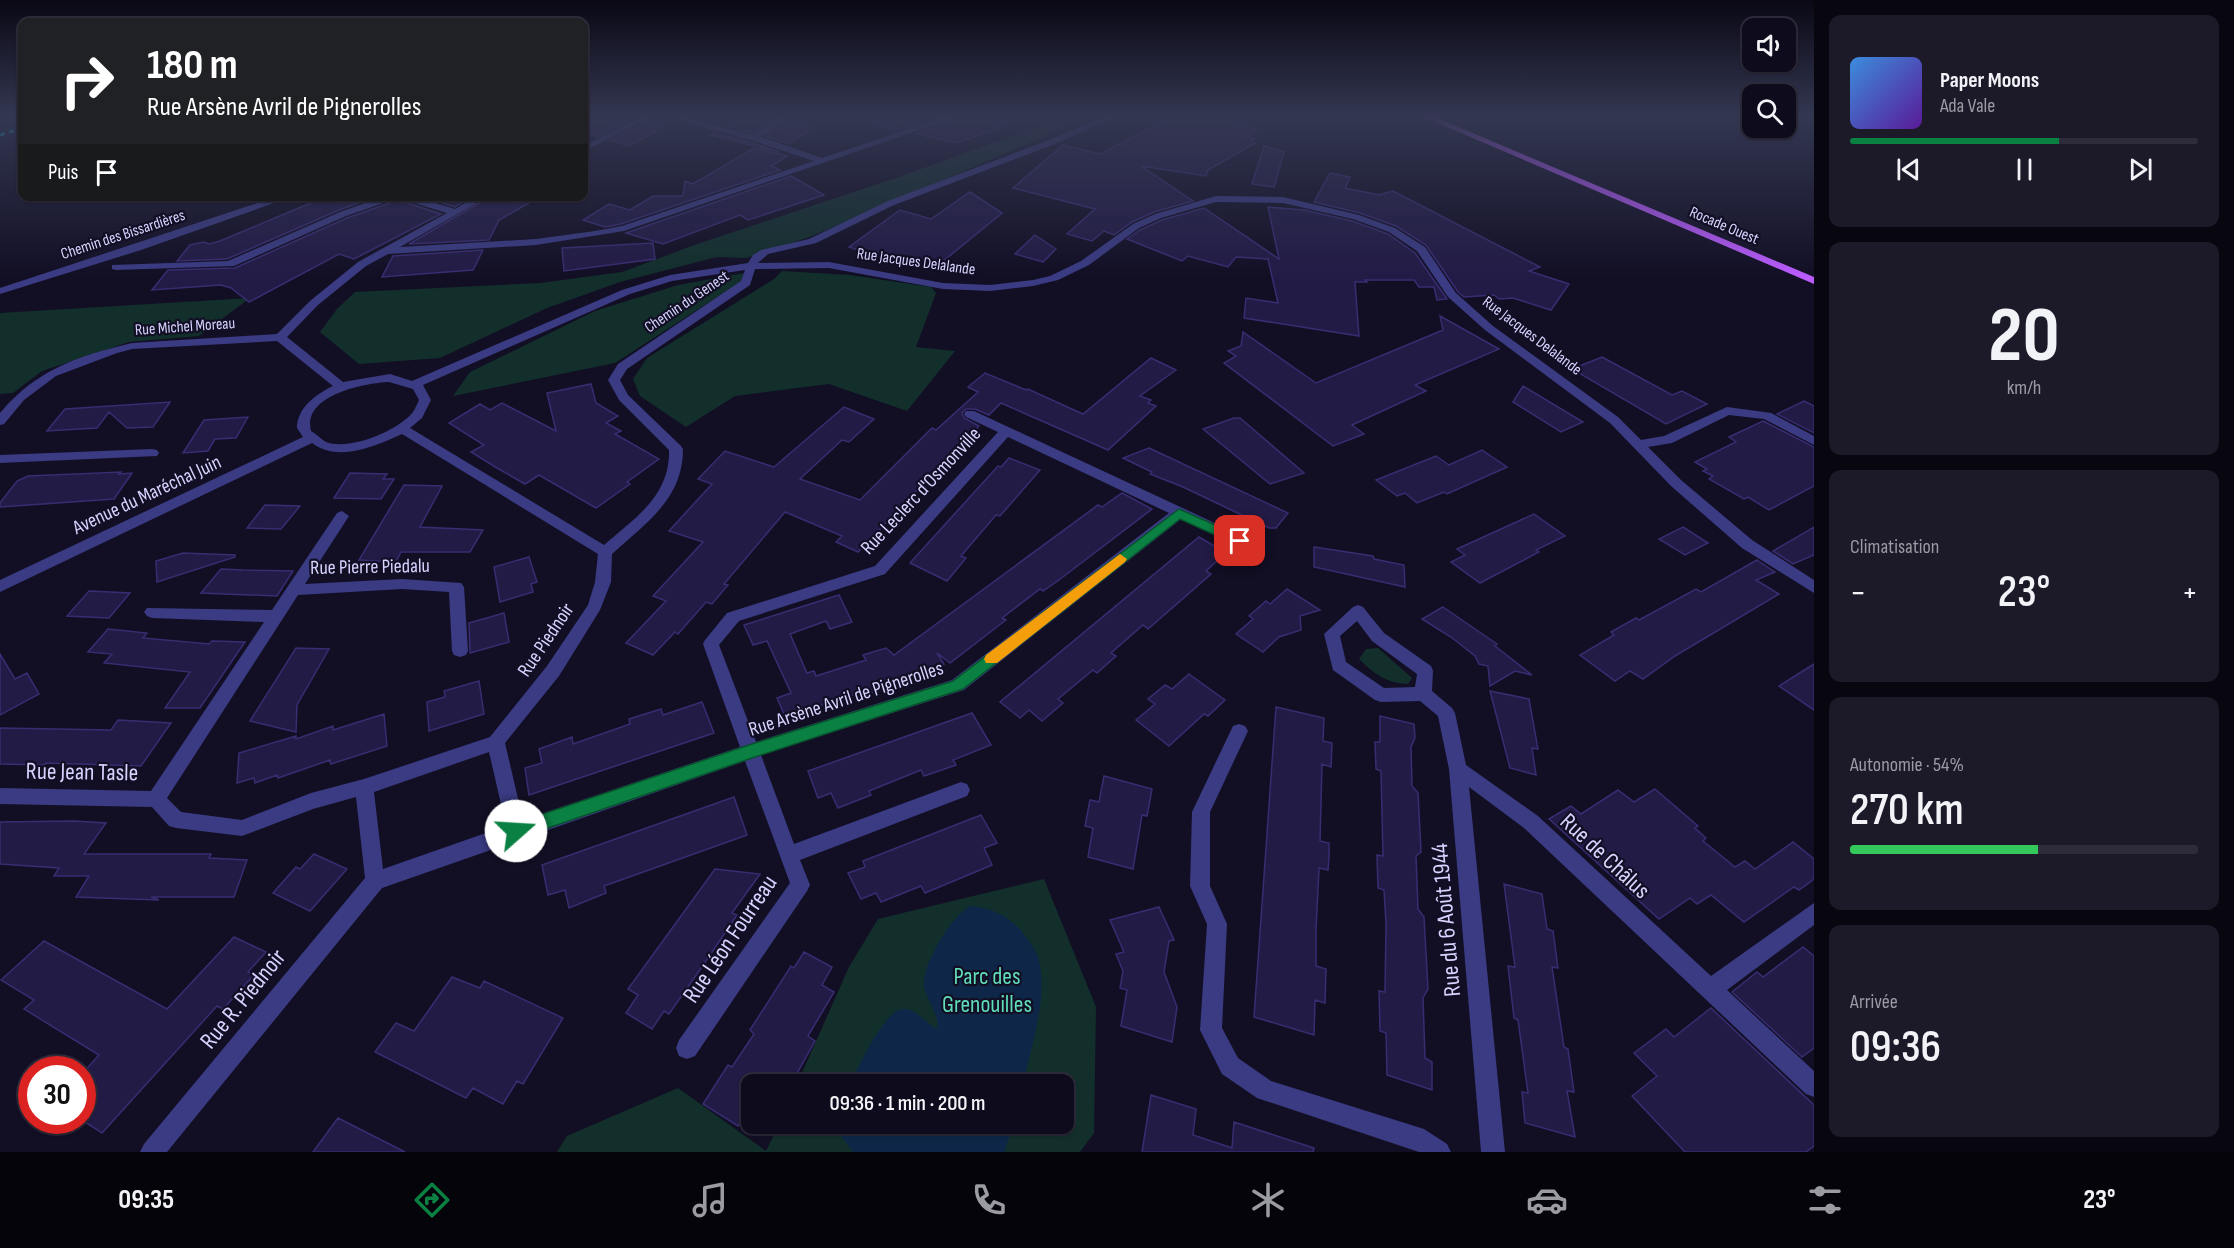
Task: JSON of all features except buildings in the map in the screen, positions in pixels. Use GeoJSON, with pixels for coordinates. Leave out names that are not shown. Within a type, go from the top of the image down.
{"type":"FeatureCollection","features":[{"type":"Feature","properties":{"kind":"main road","name":"Rocade Ouest"},"geometry":{"type":"LineString","coordinates":[[1550,169],[1814,281]]}},
{"type":"Feature","properties":{"kind":"street"},"geometry":{"type":"LineString","coordinates":[[387,251],[514,244],[592,236],[624,228],[796,169]]}},
{"type":"Feature","properties":{"kind":"street","name":"Chemin du Genest"},"geometry":{"type":"LineString","coordinates":[[605,552],[644,518],[672,483],[677,465],[676,449],[623,397],[614,380],[622,367],[746,283],[750,266],[757,257],[765,252],[812,241],[891,203],[981,169]]}},
{"type":"Feature","properties":{"kind":"street","name":"Rue Jacques Delalande"},"geometry":{"type":"LineString","coordinates":[[415,384],[626,292],[670,278],[750,266],[829,265],[943,286],[990,288],[1054,278],[1085,263],[1136,226],[1158,216],[1216,199],[1265,198],[1306,203],[1392,230],[1421,249],[1452,295],[1489,328],[1614,420],[1676,483],[1747,544],[1814,587]]}},
{"type":"Feature","properties":{"kind":"street","name":"Chemin des Bissardières"},"geometry":{"type":"LineString","coordinates":[[0,291],[275,201]]}},
{"type":"Feature","properties":{"kind":"street"},"geometry":{"type":"LineString","coordinates":[[116,267],[230,264],[343,214],[383,201]]}},
{"type":"Feature","properties":{"kind":"street"},"geometry":{"type":"LineString","coordinates":[[416,201],[454,212]]}},
{"type":"Feature","properties":{"kind":"street"},"geometry":{"type":"LineString","coordinates":[[341,387],[280,337],[333,287],[362,264],[475,201]]}},
{"type":"Feature","properties":{"kind":"street"},"geometry":{"type":"LineString","coordinates":[[422,231],[432,241],[452,246]]}},
{"type":"Feature","properties":{"kind":"street","name":"Rue Michel Moreau"},"geometry":{"type":"LineString","coordinates":[[0,421],[20,397],[52,373],[113,351],[132,346],[280,337]]}},
{"type":"Feature","properties":{"kind":"street"},"geometry":{"type":"LineString","coordinates":[[374,379],[404,380],[415,384],[422,391],[425,400],[423,410],[403,429],[379,440],[335,447],[310,439],[303,430],[304,419],[318,402],[341,387],[374,379]]}},
{"type":"Feature","properties":{"kind":"street"},"geometry":{"type":"LineString","coordinates":[[1638,444],[1667,440],[1727,411],[1767,416],[1814,441]]}},
{"type":"Feature","properties":{"kind":"street"},"geometry":{"type":"LineString","coordinates":[[970,414],[1240,541]]}},
{"type":"Feature","properties":{"kind":"street"},"geometry":{"type":"LineString","coordinates":[[403,429],[605,552]]}},
{"type":"Feature","properties":{"kind":"street","name":"Rue Leclerc d'Osmonville"},"geometry":{"type":"LineString","coordinates":[[752,751],[711,644],[733,617],[880,570],[1005,432]]}},
{"type":"Feature","properties":{"kind":"street","name":"Avenue du Maréchal Juin"},"geometry":{"type":"LineString","coordinates":[[0,586],[310,439]]}},
{"type":"Feature","properties":{"kind":"street"},"geometry":{"type":"LineString","coordinates":[[0,459],[152,453]]}},
{"type":"Feature","properties":{"kind":"street","name":"Rue Arsène Avril de Pignerolles"},"geometry":{"type":"LineString","coordinates":[[375,881],[752,751],[958,685],[1179,513]]}},
{"type":"Feature","properties":{"kind":"street","name":"Rue Pierre Piedalu"},"geometry":{"type":"LineString","coordinates":[[156,799],[274,616],[342,516]]}},
{"type":"Feature","properties":{"kind":"street","name":"Rue Piednoir"},"geometry":{"type":"LineString","coordinates":[[496,742],[553,671],[595,606],[603,582],[605,552]]}},
{"type":"Feature","properties":{"kind":"street","name":"Rue Pierre Piedalu"},"geometry":{"type":"LineString","coordinates":[[293,590],[402,584],[456,587],[460,651]]}},
{"type":"Feature","properties":{"kind":"street"},"geometry":{"type":"LineString","coordinates":[[1358,611],[1378,637],[1425,671],[1424,694],[1382,695],[1339,665],[1332,634],[1358,611]]}},
{"type":"Feature","properties":{"kind":"street"},"geometry":{"type":"LineString","coordinates":[[152,612],[274,616]]}},
{"type":"Feature","properties":{"kind":"street","name":"Rue du 6 Août 1944"},"geometry":{"type":"LineString","coordinates":[[1424,694],[1446,713],[1458,769],[1493,1152]]}},
{"type":"Feature","properties":{"kind":"street"},"geometry":{"type":"LineString","coordinates":[[1239,731],[1201,812],[1200,886],[1217,924],[1211,1030],[1230,1066],[1265,1090],[1424,1141],[1438,1152]]}},
{"type":"Feature","properties":{"kind":"street"},"geometry":{"type":"LineString","coordinates":[[496,742],[516,831]]}},
{"type":"Feature","properties":{"kind":"street","name":"Rue Jean Tasle"},"geometry":{"type":"LineString","coordinates":[[0,795],[156,799],[176,820],[242,828],[311,801],[364,787],[496,742]]}},
{"type":"Feature","properties":{"kind":"street","name":"Rue Léon Fourreau"},"geometry":{"type":"LineString","coordinates":[[687,1048],[800,885],[752,751]]}},
{"type":"Feature","properties":{"kind":"street","name":"Rue de Châlus"},"geometry":{"type":"LineString","coordinates":[[1458,769],[1531,822],[1814,1086]]}},
{"type":"Feature","properties":{"kind":"street"},"geometry":{"type":"LineString","coordinates":[[364,787],[375,881]]}},
{"type":"Feature","properties":{"kind":"street","name":"Rue Léon Fourreau"},"geometry":{"type":"LineString","coordinates":[[789,855],[961,790]]}},
{"type":"Feature","properties":{"kind":"street","name":"Rue R. Piednoir"},"geometry":{"type":"LineString","coordinates":[[152,1152],[375,881]]}},
{"type":"Feature","properties":{"kind":"street"},"geometry":{"type":"LineString","coordinates":[[1711,989],[1814,913]]}},
{"type":"Feature","properties":{"kind":"green space"},"geometry":{"type":"Polygon","coordinates":[[[922,169],[969,169],[812,236],[747,258],[717,257],[620,282],[547,308],[440,358],[359,364],[320,332],[337,309],[355,292],[540,283],[622,272],[697,244],[922,169]]]}},
{"type":"Feature","properties":{"kind":"green space"},"geometry":{"type":"Polygon","coordinates":[[[782,271],[850,275],[931,287],[936,293],[916,347],[955,351],[907,411],[829,384],[735,396],[686,427],[640,396],[633,379],[647,358],[774,279],[782,271]]]}},
{"type":"Feature","properties":{"kind":"green space"},"geometry":{"type":"Polygon","coordinates":[[[744,273],[742,281],[615,363],[453,396],[470,372],[595,311],[678,285],[744,273]]]}},
{"type":"Feature","properties":{"kind":"green space"},"geometry":{"type":"Polygon","coordinates":[[[250,298],[199,336],[129,342],[42,371],[13,393],[0,394],[0,313],[250,298]]]}},
{"type":"Feature","properties":{"kind":"green space"},"geometry":{"type":"Polygon","coordinates":[[[1378,648],[1412,678],[1408,684],[1393,682],[1381,677],[1359,659],[1366,649],[1378,648]]]}},
{"type":"Feature","properties":{"kind":"green space","name":"Parc des Grenouilles"},"geometry":{"type":"Polygon","coordinates":[[[1044,879],[1096,1007],[1094,1133],[1080,1152],[557,1152],[567,1136],[678,1088],[766,1151],[774,1134],[1074,1134],[1074,1074],[801,1074],[849,967],[878,919],[1044,879]]]}},
{"type":"Feature","properties":{"kind":"water"},"geometry":{"type":"Polygon","coordinates":[[[971,906],[993,911],[1006,918],[1028,939],[1038,957],[1041,975],[1040,1007],[1025,1074],[855,1074],[873,1039],[898,1010],[910,1010],[937,1029],[937,1019],[925,990],[925,976],[940,941],[956,918],[971,906]]]}},
{"type":"Feature","properties":{"kind":"water"},"geometry":{"type":"Polygon","coordinates":[[[840,1134],[1010,1134],[1004,1152],[853,1152],[840,1134]]]}},
{"type":"Feature","properties":{"kind":"slow traffic"},"geometry":{"type":"LineString","coordinates":[[992,659],[1120,559]]}},
{"type":"Feature","properties":{"kind":"route"},"geometry":{"type":"LineString","coordinates":[[516,831],[752,751],[958,685],[1179,513],[1240,541]]}}]}
